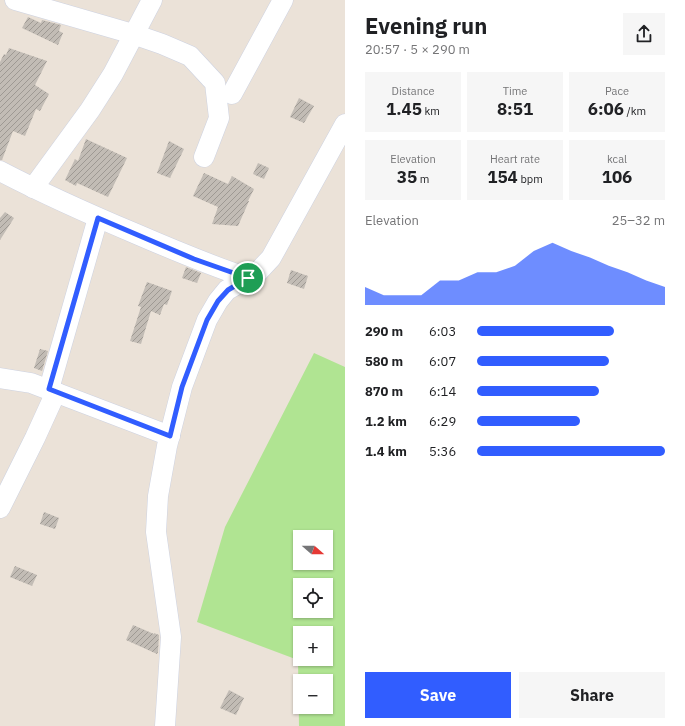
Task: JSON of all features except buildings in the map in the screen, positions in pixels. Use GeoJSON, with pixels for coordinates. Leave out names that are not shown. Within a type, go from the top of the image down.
{"type":"FeatureCollection","features":[{"type":"Feature","properties":{"kind":"street"},"geometry":{"type":"LineString","coordinates":[[15,0],[133,34],[190,56],[215,82],[219,118],[204,157]]}},
{"type":"Feature","properties":{"kind":"street"},"geometry":{"type":"LineString","coordinates":[[33,188],[90,110],[113,74],[152,0]]}},
{"type":"Feature","properties":{"kind":"street"},"geometry":{"type":"LineString","coordinates":[[232,94],[283,0]]}},
{"type":"Feature","properties":{"kind":"street"},"geometry":{"type":"LineString","coordinates":[[165,726],[172,637],[156,532],[158,496],[182,387],[207,320],[218,301],[228,290],[257,273],[271,258],[345,124]]}},
{"type":"Feature","properties":{"kind":"street"},"geometry":{"type":"LineString","coordinates":[[0,171],[98,218],[194,259],[248,278]]}},
{"type":"Feature","properties":{"kind":"street"},"geometry":{"type":"LineString","coordinates":[[0,508],[32,444],[52,391],[98,218]]}},
{"type":"Feature","properties":{"kind":"street"},"geometry":{"type":"LineString","coordinates":[[0,378],[32,383],[170,436]]}},
{"type":"Feature","properties":{"kind":"green space"},"geometry":{"type":"Polygon","coordinates":[[[314,353],[345,367],[345,726],[299,726],[299,714],[333,714],[333,674],[298,674],[298,666],[333,666],[333,626],[293,626],[293,658],[197,622],[225,527],[314,353]]]}},
{"type":"Feature","properties":{"kind":"route"},"geometry":{"type":"LineString","coordinates":[[98,218],[194,259],[248,278],[228,290],[218,301],[207,320],[182,387],[170,436],[49,389],[98,218]]}}]}
